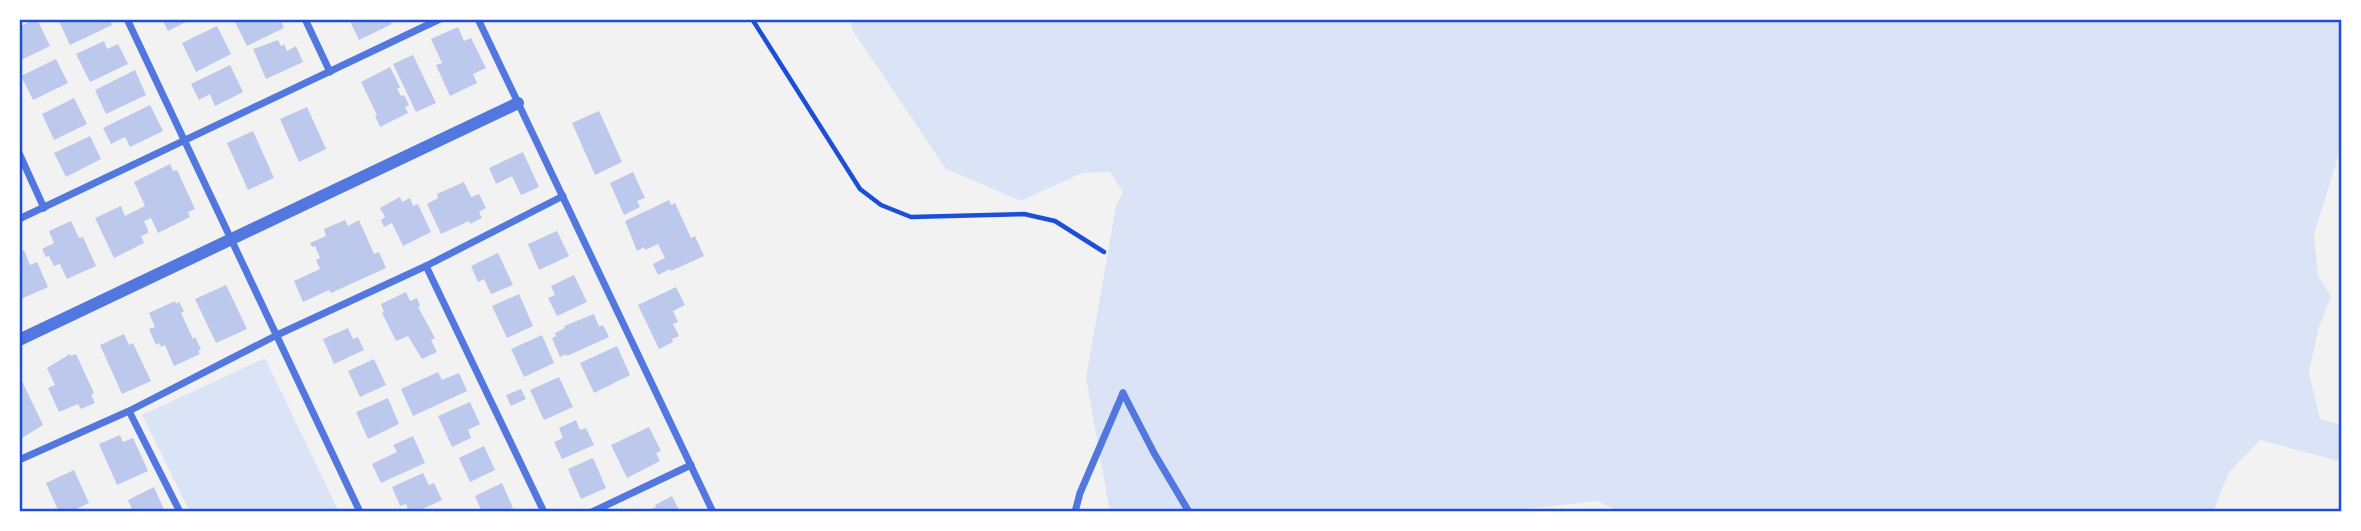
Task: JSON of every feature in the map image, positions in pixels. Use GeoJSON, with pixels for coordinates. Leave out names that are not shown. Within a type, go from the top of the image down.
{"type":"FeatureCollection","features":[{"type":"Feature","properties":{"kind":"street"},"geometry":{"type":"LineString","coordinates":[[127,19],[360,512]]}},
{"type":"Feature","properties":{"kind":"street"},"geometry":{"type":"LineString","coordinates":[[305,19],[330,72]]}},
{"type":"Feature","properties":{"kind":"street"},"geometry":{"type":"LineString","coordinates":[[19,219],[440,19]]}},
{"type":"Feature","properties":{"kind":"street"},"geometry":{"type":"LineString","coordinates":[[478,19],[713,512]]}},
{"type":"Feature","properties":{"kind":"street"},"geometry":{"type":"LineString","coordinates":[[19,340],[518,103]]}},
{"type":"Feature","properties":{"kind":"street"},"geometry":{"type":"LineString","coordinates":[[19,153],[44,208]]}},
{"type":"Feature","properties":{"kind":"street"},"geometry":{"type":"LineString","coordinates":[[19,460],[129,411],[276,335],[426,265],[562,197]]}},
{"type":"Feature","properties":{"kind":"street"},"geometry":{"type":"LineString","coordinates":[[426,265],[544,512]]}},
{"type":"Feature","properties":{"kind":"street"},"geometry":{"type":"LineString","coordinates":[[1075,512],[1080,493],[1123,393],[1189,512]]}},
{"type":"Feature","properties":{"kind":"street"},"geometry":{"type":"LineString","coordinates":[[129,411],[180,512]]}},
{"type":"Feature","properties":{"kind":"street"},"geometry":{"type":"LineString","coordinates":[[592,512],[691,465]]}},
{"type":"Feature","properties":{"kind":"path"},"geometry":{"type":"LineString","coordinates":[[752,19],[860,188],[881,205],[911,217],[1024,214],[1055,221],[1104,252]]}},
{"type":"Feature","properties":{"kind":"shaded area"},"geometry":{"type":"Polygon","coordinates":[[[850,19],[2342,19],[2342,145],[2314,234],[2318,276],[2331,296],[2319,327],[2309,372],[2320,419],[2342,425],[2342,462],[2260,440],[2229,472],[2213,512],[1621,512],[1597,501],[1496,512],[1110,512],[1086,378],[1116,206],[1123,192],[1110,172],[1082,173],[1021,201],[946,169],[853,31],[850,19]]]}},
{"type":"Feature","properties":{"kind":"shaded area"},"geometry":{"type":"Polygon","coordinates":[[[265,358],[339,512],[190,512],[142,415],[265,358]]]}},
{"type":"Feature","properties":{"kind":"building"},"geometry":{"type":"Polygon","coordinates":[[[35,19],[50,46],[19,61],[19,27],[35,19]]]}},
{"type":"Feature","properties":{"kind":"building"},"geometry":{"type":"Polygon","coordinates":[[[58,19],[109,19],[112,25],[70,45],[58,19]]]}},
{"type":"Feature","properties":{"kind":"building"},"geometry":{"type":"Polygon","coordinates":[[[162,19],[192,19],[168,31],[162,19]]]}},
{"type":"Feature","properties":{"kind":"building"},"geometry":{"type":"Polygon","coordinates":[[[280,19],[284,28],[247,46],[234,20],[280,19]]]}},
{"type":"Feature","properties":{"kind":"building"},"geometry":{"type":"Polygon","coordinates":[[[349,19],[389,19],[392,24],[359,40],[349,19]]]}},
{"type":"Feature","properties":{"kind":"building"},"geometry":{"type":"Polygon","coordinates":[[[217,26],[231,54],[196,72],[182,43],[217,26]]]}},
{"type":"Feature","properties":{"kind":"building"},"geometry":{"type":"Polygon","coordinates":[[[458,27],[464,41],[471,38],[486,68],[473,74],[477,83],[450,96],[436,65],[442,63],[431,39],[458,27]]]}},
{"type":"Feature","properties":{"kind":"building"},"geometry":{"type":"Polygon","coordinates":[[[278,40],[281,46],[284,44],[287,51],[296,46],[303,62],[266,79],[253,49],[278,40]]]}},
{"type":"Feature","properties":{"kind":"building"},"geometry":{"type":"Polygon","coordinates":[[[104,41],[107,49],[118,44],[128,64],[90,82],[76,54],[104,41]]]}},
{"type":"Feature","properties":{"kind":"building"},"geometry":{"type":"Polygon","coordinates":[[[413,55],[436,103],[416,112],[393,64],[413,55]]]}},
{"type":"Feature","properties":{"kind":"building"},"geometry":{"type":"Polygon","coordinates":[[[56,59],[68,83],[33,100],[21,76],[56,59]]]}},
{"type":"Feature","properties":{"kind":"building"},"geometry":{"type":"Polygon","coordinates":[[[230,65],[243,92],[215,106],[210,94],[199,100],[191,84],[230,65]]]}},
{"type":"Feature","properties":{"kind":"building"},"geometry":{"type":"Polygon","coordinates":[[[390,67],[400,87],[397,89],[409,105],[405,107],[408,113],[380,127],[361,82],[390,67]]]}},
{"type":"Feature","properties":{"kind":"building"},"geometry":{"type":"Polygon","coordinates":[[[135,70],[146,95],[106,114],[95,90],[135,70]]]}},
{"type":"Feature","properties":{"kind":"building"},"geometry":{"type":"Polygon","coordinates":[[[74,98],[87,124],[54,140],[42,114],[74,98]]]}},
{"type":"Feature","properties":{"kind":"building"},"geometry":{"type":"Polygon","coordinates":[[[150,105],[163,131],[130,147],[125,137],[111,144],[103,128],[150,105]]]}},
{"type":"Feature","properties":{"kind":"building"},"geometry":{"type":"Polygon","coordinates":[[[307,107],[326,149],[299,162],[280,119],[307,107]]]}},
{"type":"Feature","properties":{"kind":"building"},"geometry":{"type":"Polygon","coordinates":[[[599,111],[622,162],[595,175],[572,123],[599,111]]]}},
{"type":"Feature","properties":{"kind":"building"},"geometry":{"type":"Polygon","coordinates":[[[253,131],[274,178],[248,190],[227,143],[253,131]]]}},
{"type":"Feature","properties":{"kind":"building"},"geometry":{"type":"Polygon","coordinates":[[[90,136],[101,159],[66,177],[54,153],[90,136]]]}},
{"type":"Feature","properties":{"kind":"building"},"geometry":{"type":"Polygon","coordinates":[[[523,152],[539,187],[521,195],[512,176],[496,184],[489,168],[523,152]]]}},
{"type":"Feature","properties":{"kind":"building"},"geometry":{"type":"Polygon","coordinates":[[[170,164],[173,171],[177,170],[195,209],[188,212],[190,217],[158,233],[151,218],[144,221],[148,233],[141,236],[144,243],[114,258],[95,218],[121,206],[125,216],[145,206],[134,182],[170,164]]]}},
{"type":"Feature","properties":{"kind":"building"},"geometry":{"type":"Polygon","coordinates":[[[633,172],[645,198],[637,201],[640,207],[624,215],[610,183],[633,172]]]}},
{"type":"Feature","properties":{"kind":"building"},"geometry":{"type":"Polygon","coordinates":[[[464,182],[471,197],[479,194],[486,208],[479,212],[482,218],[441,234],[427,204],[438,198],[437,194],[464,182]]]}},
{"type":"Feature","properties":{"kind":"building"},"geometry":{"type":"Polygon","coordinates":[[[400,197],[402,202],[410,198],[413,206],[418,204],[431,232],[403,246],[392,223],[384,227],[381,220],[385,217],[380,208],[400,197]]]}},
{"type":"Feature","properties":{"kind":"building"},"geometry":{"type":"Polygon","coordinates":[[[669,200],[671,205],[675,203],[691,238],[695,236],[704,256],[658,275],[653,264],[665,258],[658,244],[637,251],[625,221],[669,200]]]}},
{"type":"Feature","properties":{"kind":"building"},"geometry":{"type":"Polygon","coordinates":[[[345,220],[348,226],[359,220],[374,254],[379,252],[386,268],[331,293],[329,290],[303,302],[294,281],[320,269],[316,260],[320,258],[315,246],[312,247],[310,243],[326,236],[324,229],[345,220]]]}},
{"type":"Feature","properties":{"kind":"building"},"geometry":{"type":"Polygon","coordinates":[[[71,221],[79,238],[83,237],[96,266],[67,279],[60,264],[54,266],[42,249],[54,243],[49,231],[71,221]]]}},
{"type":"Feature","properties":{"kind":"building"},"geometry":{"type":"Polygon","coordinates":[[[557,231],[569,256],[539,270],[528,244],[557,231]]]}},
{"type":"Feature","properties":{"kind":"building"},"geometry":{"type":"Polygon","coordinates":[[[24,250],[30,265],[37,262],[48,287],[19,300],[19,252],[24,250]]]}},
{"type":"Feature","properties":{"kind":"building"},"geometry":{"type":"Polygon","coordinates":[[[498,253],[513,285],[491,294],[484,279],[478,282],[471,266],[498,253]]]}},
{"type":"Feature","properties":{"kind":"building"},"geometry":{"type":"Polygon","coordinates":[[[574,275],[587,302],[557,316],[548,298],[555,295],[551,286],[574,275]]]}},
{"type":"Feature","properties":{"kind":"building"},"geometry":{"type":"Polygon","coordinates":[[[226,285],[247,329],[216,343],[195,299],[226,285]]]}},
{"type":"Feature","properties":{"kind":"building"},"geometry":{"type":"Polygon","coordinates":[[[676,287],[685,305],[673,311],[678,322],[673,324],[679,336],[659,349],[638,305],[676,287]]]}},
{"type":"Feature","properties":{"kind":"building"},"geometry":{"type":"Polygon","coordinates":[[[406,292],[410,301],[417,298],[418,307],[435,338],[431,340],[437,352],[422,359],[408,336],[396,341],[382,313],[381,304],[406,292]]]}},
{"type":"Feature","properties":{"kind":"building"},"geometry":{"type":"Polygon","coordinates":[[[519,294],[533,326],[507,338],[492,306],[519,294]]]}},
{"type":"Feature","properties":{"kind":"building"},"geometry":{"type":"Polygon","coordinates":[[[175,301],[176,304],[179,302],[184,311],[181,313],[193,339],[195,337],[201,349],[198,351],[200,354],[174,366],[165,345],[156,345],[149,329],[155,327],[149,313],[175,301]]]}},
{"type":"Feature","properties":{"kind":"building"},"geometry":{"type":"Polygon","coordinates":[[[594,314],[599,327],[603,325],[609,337],[560,357],[552,338],[556,336],[555,333],[565,328],[564,326],[594,314]]]}},
{"type":"Feature","properties":{"kind":"building"},"geometry":{"type":"Polygon","coordinates":[[[348,328],[353,339],[358,337],[364,350],[334,364],[323,339],[348,328]]]}},
{"type":"Feature","properties":{"kind":"building"},"geometry":{"type":"Polygon","coordinates":[[[124,334],[129,345],[133,343],[151,381],[122,394],[100,345],[124,334]]]}},
{"type":"Feature","properties":{"kind":"building"},"geometry":{"type":"Polygon","coordinates":[[[542,335],[554,363],[524,377],[511,349],[542,335]]]}},
{"type":"Feature","properties":{"kind":"building"},"geometry":{"type":"Polygon","coordinates":[[[617,346],[630,375],[594,393],[580,363],[617,346]]]}},
{"type":"Feature","properties":{"kind":"building"},"geometry":{"type":"Polygon","coordinates":[[[70,354],[76,354],[94,393],[91,395],[95,403],[81,409],[78,404],[59,412],[48,388],[55,385],[47,368],[70,354]]]}},
{"type":"Feature","properties":{"kind":"building"},"geometry":{"type":"Polygon","coordinates":[[[374,359],[386,385],[360,397],[348,371],[374,359]]]}},
{"type":"Feature","properties":{"kind":"building"},"geometry":{"type":"Polygon","coordinates":[[[438,372],[442,380],[459,373],[467,391],[413,416],[401,389],[438,372]]]}},
{"type":"Feature","properties":{"kind":"building"},"geometry":{"type":"Polygon","coordinates":[[[19,375],[43,425],[22,438],[19,437],[19,375]]]}},
{"type":"Feature","properties":{"kind":"building"},"geometry":{"type":"Polygon","coordinates":[[[559,377],[573,407],[544,420],[530,390],[559,377]]]}},
{"type":"Feature","properties":{"kind":"building"},"geometry":{"type":"Polygon","coordinates":[[[521,389],[526,399],[511,406],[506,395],[521,389]]]}},
{"type":"Feature","properties":{"kind":"building"},"geometry":{"type":"Polygon","coordinates":[[[388,398],[399,424],[368,439],[356,412],[388,398]]]}},
{"type":"Feature","properties":{"kind":"building"},"geometry":{"type":"Polygon","coordinates":[[[470,402],[480,424],[468,430],[471,438],[452,447],[438,416],[470,402]]]}},
{"type":"Feature","properties":{"kind":"building"},"geometry":{"type":"Polygon","coordinates":[[[576,420],[580,430],[586,428],[594,445],[562,459],[554,442],[563,438],[559,428],[576,420]]]}},
{"type":"Feature","properties":{"kind":"building"},"geometry":{"type":"Polygon","coordinates":[[[649,427],[661,451],[656,453],[660,461],[627,478],[611,445],[649,427]]]}},
{"type":"Feature","properties":{"kind":"building"},"geometry":{"type":"Polygon","coordinates":[[[120,435],[123,442],[133,438],[148,471],[117,485],[99,444],[120,435]]]}},
{"type":"Feature","properties":{"kind":"building"},"geometry":{"type":"Polygon","coordinates":[[[413,436],[425,463],[381,483],[372,464],[397,452],[393,445],[413,436]]]}},
{"type":"Feature","properties":{"kind":"building"},"geometry":{"type":"Polygon","coordinates":[[[484,446],[495,470],[470,482],[459,458],[484,446]]]}},
{"type":"Feature","properties":{"kind":"building"},"geometry":{"type":"Polygon","coordinates":[[[593,458],[606,488],[581,499],[568,469],[593,458]]]}},
{"type":"Feature","properties":{"kind":"building"},"geometry":{"type":"Polygon","coordinates":[[[74,470],[89,503],[70,512],[59,512],[46,483],[74,470]]]}},
{"type":"Feature","properties":{"kind":"building"},"geometry":{"type":"Polygon","coordinates":[[[423,473],[429,485],[434,483],[442,500],[416,512],[409,512],[406,504],[400,506],[392,487],[423,473]]]}},
{"type":"Feature","properties":{"kind":"building"},"geometry":{"type":"Polygon","coordinates":[[[502,483],[513,508],[504,512],[482,512],[475,496],[502,483]]]}},
{"type":"Feature","properties":{"kind":"building"},"geometry":{"type":"Polygon","coordinates":[[[154,487],[165,512],[133,512],[128,500],[154,487]]]}},
{"type":"Feature","properties":{"kind":"building"},"geometry":{"type":"Polygon","coordinates":[[[672,496],[680,512],[645,512],[656,507],[655,505],[672,496]]]}}]}
